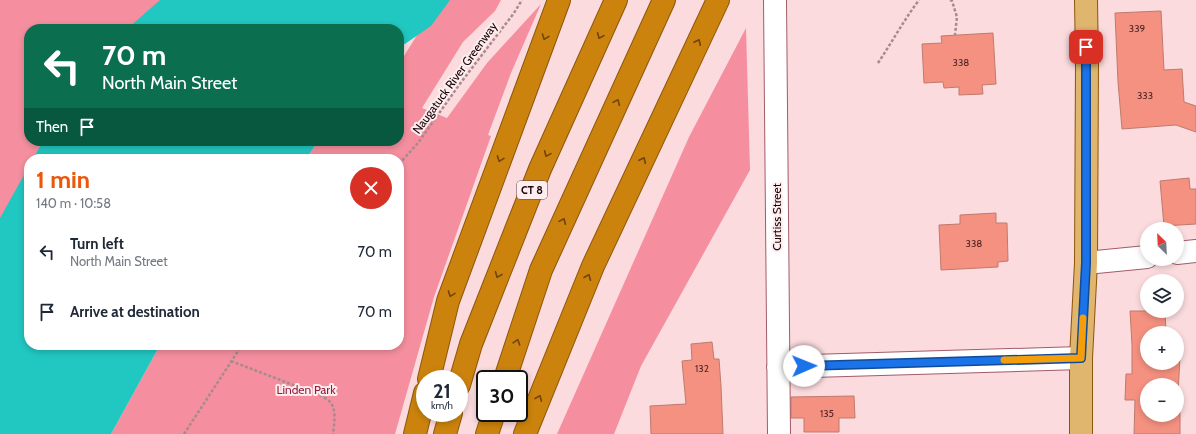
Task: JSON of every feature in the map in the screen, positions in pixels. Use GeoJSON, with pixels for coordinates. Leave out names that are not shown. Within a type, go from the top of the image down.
{"type":"FeatureCollection","features":[{"type":"Feature","properties":{"kind":"highway"},"geometry":{"type":"LineString","coordinates":[[431,370],[448,301],[559,0]]}},
{"type":"Feature","properties":{"kind":"highway","name":"CT 8"},"geometry":{"type":"LineString","coordinates":[[463,370],[471,344],[540,169],[616,0]]}},
{"type":"Feature","properties":{"kind":"highway"},"geometry":{"type":"LineString","coordinates":[[508,370],[541,270],[664,0]]}},
{"type":"Feature","properties":{"kind":"highway"},"geometry":{"type":"LineString","coordinates":[[525,434],[593,266],[718,0]]}},
{"type":"Feature","properties":{"kind":"highway"},"geometry":{"type":"LineString","coordinates":[[415,434],[418,422]]}},
{"type":"Feature","properties":{"kind":"highway"},"geometry":{"type":"LineString","coordinates":[[445,434],[448,422]]}},
{"type":"Feature","properties":{"kind":"highway"},"geometry":{"type":"LineString","coordinates":[[487,434],[491,422]]}},
{"type":"Feature","properties":{"kind":"main road"},"geometry":{"type":"LineString","coordinates":[[1081,434],[1081,358],[1086,263],[1086,0]]}},
{"type":"Feature","properties":{"kind":"street","name":"Curtiss Street"},"geometry":{"type":"LineString","coordinates":[[775,0],[778,434]]}},
{"type":"Feature","properties":{"kind":"street"},"geometry":{"type":"LineString","coordinates":[[1184,252],[1196,251]]}},
{"type":"Feature","properties":{"kind":"street"},"geometry":{"type":"LineString","coordinates":[[1086,263],[1140,258]]}},
{"type":"Feature","properties":{"kind":"street"},"geometry":{"type":"LineString","coordinates":[[778,367],[1081,358]]}},
{"type":"Feature","properties":{"kind":"path","name":"Naugatuck River Greenway"},"geometry":{"type":"LineString","coordinates":[[404,158],[418,143],[522,0]]}},
{"type":"Feature","properties":{"kind":"path"},"geometry":{"type":"LineString","coordinates":[[878,63],[919,0]]}},
{"type":"Feature","properties":{"kind":"path"},"geometry":{"type":"LineString","coordinates":[[950,0],[952,1],[957,17],[955,35]]}},
{"type":"Feature","properties":{"kind":"path"},"geometry":{"type":"LineString","coordinates":[[184,434],[239,350]]}},
{"type":"Feature","properties":{"kind":"path"},"geometry":{"type":"LineString","coordinates":[[231,361],[322,396],[330,401],[334,410],[333,434]]}},
{"type":"Feature","properties":{"kind":"green space"},"geometry":{"type":"Polygon","coordinates":[[[0,0],[170,0],[136,24],[24,24],[24,146],[47,146],[42,154],[24,154],[24,182],[0,219],[0,0]]]}},
{"type":"Feature","properties":{"kind":"green space","name":"Linden Park"},"geometry":{"type":"Polygon","coordinates":[[[439,0],[501,0],[495,11],[463,42],[422,108],[447,118],[487,63],[541,4],[511,73],[488,135],[491,136],[434,297],[395,434],[111,434],[157,350],[404,350],[404,154],[309,154],[315,146],[404,146],[404,56],[439,0]]]}},
{"type":"Feature","properties":{"kind":"green space"},"geometry":{"type":"Polygon","coordinates":[[[746,28],[750,170],[641,366],[614,434],[557,434],[689,137],[746,28]]]}},
{"type":"Feature","properties":{"kind":"water"},"geometry":{"type":"Polygon","coordinates":[[[160,0],[450,0],[431,26],[404,45],[404,24],[133,24],[160,0]]]}},
{"type":"Feature","properties":{"kind":"water"},"geometry":{"type":"Polygon","coordinates":[[[40,146],[315,146],[309,154],[36,154],[40,146]]]}},
{"type":"Feature","properties":{"kind":"water"},"geometry":{"type":"Polygon","coordinates":[[[24,175],[24,350],[157,350],[111,434],[0,434],[0,218],[24,175]]]}},
{"type":"Feature","properties":{"kind":"building"},"geometry":{"type":"Polygon","coordinates":[[[1161,11],[1164,70],[1182,69],[1184,102],[1196,106],[1196,132],[1176,125],[1122,129],[1115,13],[1161,11]]]}},
{"type":"Feature","properties":{"kind":"building"},"geometry":{"type":"Polygon","coordinates":[[[993,33],[996,84],[982,85],[983,94],[959,95],[959,87],[944,88],[943,82],[924,83],[922,44],[942,43],[941,36],[993,33]]]}},
{"type":"Feature","properties":{"kind":"building"},"geometry":{"type":"Polygon","coordinates":[[[1189,178],[1190,189],[1196,189],[1196,224],[1184,225],[1184,222],[1164,222],[1160,181],[1189,178]]]}},
{"type":"Feature","properties":{"kind":"building"},"geometry":{"type":"Polygon","coordinates":[[[996,213],[996,223],[1007,223],[1008,261],[998,262],[998,267],[941,270],[939,225],[960,224],[960,215],[996,213]]]}},
{"type":"Feature","properties":{"kind":"building"},"geometry":{"type":"Polygon","coordinates":[[[1130,311],[1140,311],[1140,318],[1165,318],[1166,326],[1140,326],[1140,370],[1179,370],[1179,378],[1140,378],[1140,422],[1180,422],[1180,434],[1134,434],[1135,400],[1125,400],[1126,374],[1132,374],[1130,311]]]}},
{"type":"Feature","properties":{"kind":"building"},"geometry":{"type":"Polygon","coordinates":[[[712,342],[714,359],[719,359],[723,434],[651,434],[650,406],[686,404],[682,361],[692,360],[691,344],[712,342]]]}},
{"type":"Feature","properties":{"kind":"building"},"geometry":{"type":"Polygon","coordinates":[[[854,396],[855,418],[839,418],[839,432],[804,432],[804,418],[791,418],[791,397],[854,396]]]}},
{"type":"Feature","properties":{"kind":"slow traffic"},"geometry":{"type":"LineString","coordinates":[[1004,360],[1081,358],[1083,318]]}},
{"type":"Feature","properties":{"kind":"route"},"geometry":{"type":"LineString","coordinates":[[804,366],[1081,358],[1086,263],[1086,47]]}}]}
